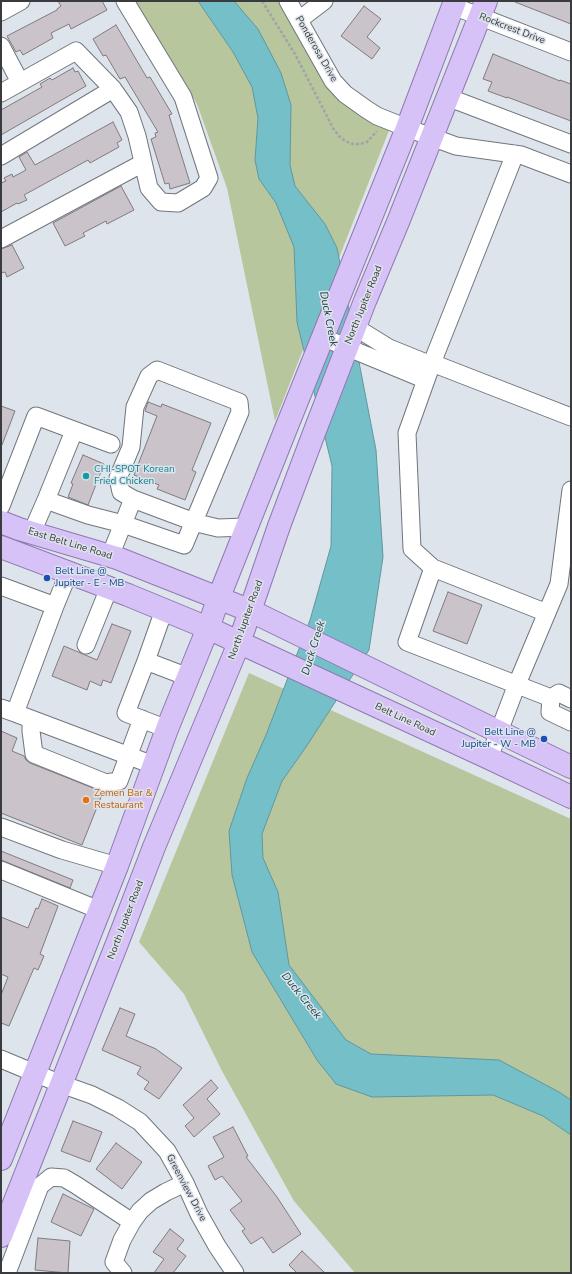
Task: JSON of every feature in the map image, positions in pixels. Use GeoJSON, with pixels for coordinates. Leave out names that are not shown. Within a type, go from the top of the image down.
{"type":"FeatureCollection","features":[{"type":"Feature","properties":{"kind":"main road"},"geometry":{"type":"LineString","coordinates":[[1,1157],[36,1073],[117,866],[153,765],[208,628],[246,527],[407,128],[454,3]]}},
{"type":"Feature","properties":{"kind":"main road","name":"North Jupiter Road"},"geometry":{"type":"LineString","coordinates":[[1,1236],[118,941],[142,876],[239,643],[285,510],[347,347],[432,137],[482,8]]}},
{"type":"Feature","properties":{"kind":"main road","name":"East Belt Line Road"},"geometry":{"type":"LineString","coordinates":[[1,522],[110,556],[219,597],[251,611]]}},
{"type":"Feature","properties":{"kind":"main road"},"geometry":{"type":"LineString","coordinates":[[1,547],[164,610],[208,628],[239,643]]}},
{"type":"Feature","properties":{"kind":"main road"},"geometry":{"type":"LineString","coordinates":[[251,611],[571,767]]}},
{"type":"Feature","properties":{"kind":"main road","name":"Belt Line Road"},"geometry":{"type":"LineString","coordinates":[[239,643],[571,797]]}},
{"type":"Feature","properties":{"kind":"main road"},"geometry":{"type":"LineString","coordinates":[[117,866],[142,876]]}},
{"type":"Feature","properties":{"kind":"street"},"geometry":{"type":"LineString","coordinates":[[1,12],[21,1]]}},
{"type":"Feature","properties":{"kind":"street"},"geometry":{"type":"LineString","coordinates":[[1,93],[76,51],[113,89],[129,112],[137,136],[149,188],[161,202],[178,203],[203,188],[209,178],[183,97],[125,1]]}},
{"type":"Feature","properties":{"kind":"street","name":"Ponderosa Drive"},"geometry":{"type":"LineString","coordinates":[[288,1],[333,81],[345,94],[377,116],[456,146],[521,155],[571,174]]}},
{"type":"Feature","properties":{"kind":"street"},"geometry":{"type":"LineString","coordinates":[[299,20],[324,1]]}},
{"type":"Feature","properties":{"kind":"street","name":"Rockcrest Drive"},"geometry":{"type":"LineString","coordinates":[[454,3],[482,8],[571,52]]}},
{"type":"Feature","properties":{"kind":"street"},"geometry":{"type":"LineString","coordinates":[[1,46],[20,82]]}},
{"type":"Feature","properties":{"kind":"street"},"geometry":{"type":"LineString","coordinates":[[1,156],[113,89]]}},
{"type":"Feature","properties":{"kind":"street"},"geometry":{"type":"LineString","coordinates":[[447,97],[571,144]]}},
{"type":"Feature","properties":{"kind":"street"},"geometry":{"type":"LineString","coordinates":[[515,154],[430,370],[408,433],[412,549],[433,568],[547,613]]}},
{"type":"Feature","properties":{"kind":"street"},"geometry":{"type":"LineString","coordinates":[[1,239],[143,163]]}},
{"type":"Feature","properties":{"kind":"street"},"geometry":{"type":"LineString","coordinates":[[355,327],[386,355]]}},
{"type":"Feature","properties":{"kind":"street"},"geometry":{"type":"LineString","coordinates":[[322,337],[347,347],[386,355],[571,417]]}},
{"type":"Feature","properties":{"kind":"street"},"geometry":{"type":"LineString","coordinates":[[46,500],[88,515],[123,524],[184,545],[193,522],[240,412],[239,402],[156,370],[149,376],[135,407],[131,447],[118,478],[121,492],[133,499],[193,522],[218,528],[246,527]]}},
{"type":"Feature","properties":{"kind":"street"},"geometry":{"type":"LineString","coordinates":[[1,506],[5,482],[36,416],[111,444]]}},
{"type":"Feature","properties":{"kind":"street"},"geometry":{"type":"LineString","coordinates":[[32,532],[74,431]]}},
{"type":"Feature","properties":{"kind":"street"},"geometry":{"type":"LineString","coordinates":[[489,758],[517,684],[559,584],[571,490]]}},
{"type":"Feature","properties":{"kind":"street"},"geometry":{"type":"LineString","coordinates":[[110,556],[133,499]]}},
{"type":"Feature","properties":{"kind":"street"},"geometry":{"type":"LineString","coordinates":[[433,568],[406,642],[551,698]]}},
{"type":"Feature","properties":{"kind":"street"},"geometry":{"type":"LineString","coordinates":[[69,572],[8,711],[153,765]]}},
{"type":"Feature","properties":{"kind":"street"},"geometry":{"type":"LineString","coordinates":[[1,586],[55,606]]}},
{"type":"Feature","properties":{"kind":"street"},"geometry":{"type":"LineString","coordinates":[[86,644],[109,588]]}},
{"type":"Feature","properties":{"kind":"street"},"geometry":{"type":"LineString","coordinates":[[164,610],[126,713],[167,729]]}},
{"type":"Feature","properties":{"kind":"street"},"geometry":{"type":"LineString","coordinates":[[146,661],[188,677]]}},
{"type":"Feature","properties":{"kind":"street"},"geometry":{"type":"LineString","coordinates":[[551,698],[559,693],[571,699]]}},
{"type":"Feature","properties":{"kind":"street"},"geometry":{"type":"LineString","coordinates":[[551,698],[550,712],[571,722]]}},
{"type":"Feature","properties":{"kind":"street"},"geometry":{"type":"LineString","coordinates":[[31,719],[34,754],[106,783],[119,781],[142,719]]}},
{"type":"Feature","properties":{"kind":"street"},"geometry":{"type":"LineString","coordinates":[[1,827],[62,850],[117,866]]}},
{"type":"Feature","properties":{"kind":"street"},"geometry":{"type":"LineString","coordinates":[[1,870],[99,910]]}},
{"type":"Feature","properties":{"kind":"street","name":"Greenview Drive"},"geometry":{"type":"LineString","coordinates":[[1,1059],[92,1095],[118,1108],[140,1122],[166,1151],[185,1183],[199,1214],[235,1273]]}},
{"type":"Feature","properties":{"kind":"street"},"geometry":{"type":"LineString","coordinates":[[7,1273],[40,1186],[51,1177],[64,1178],[132,1222]]}},
{"type":"Feature","properties":{"kind":"street"},"geometry":{"type":"LineString","coordinates":[[119,1268],[122,1240],[140,1210],[166,1192],[185,1183]]}},
{"type":"Feature","properties":{"kind":"green space"},"geometry":{"type":"Polygon","coordinates":[[[135,1],[279,1],[329,86],[390,128],[275,421],[227,188],[197,104],[135,1]]]}},
{"type":"Feature","properties":{"kind":"green space"},"geometry":{"type":"Polygon","coordinates":[[[249,673],[571,819],[571,1273],[355,1273],[294,1201],[222,1071],[184,994],[139,942],[249,673]]]}},
{"type":"Feature","properties":{"kind":"water","name":"Duck Creek"},"geometry":{"type":"Polygon","coordinates":[[[198,1],[234,1],[258,29],[281,73],[291,105],[290,165],[295,186],[325,224],[337,248],[376,450],[383,557],[369,650],[282,781],[262,834],[263,858],[278,892],[289,965],[346,1040],[371,1054],[499,1060],[571,1100],[571,1135],[543,1116],[493,1095],[372,1097],[336,1084],[317,1060],[252,952],[232,875],[229,831],[247,778],[266,735],[310,620],[331,546],[332,466],[297,322],[294,247],[276,203],[259,179],[255,160],[258,118],[252,87],[233,52],[198,1]]]}},
{"type":"Feature","properties":{"kind":"building"},"geometry":{"type":"Polygon","coordinates":[[[58,1],[102,1],[107,10],[71,29],[69,24],[51,33],[53,38],[23,55],[20,50],[16,52],[7,36],[57,10],[61,6],[58,1]]]}},
{"type":"Feature","properties":{"kind":"building"},"geometry":{"type":"Polygon","coordinates":[[[571,1],[571,24],[515,2],[571,1]]]}},
{"type":"Feature","properties":{"kind":"building"},"geometry":{"type":"Polygon","coordinates":[[[364,6],[381,19],[367,37],[380,48],[372,59],[341,36],[364,6]]]}},
{"type":"Feature","properties":{"kind":"building"},"geometry":{"type":"Polygon","coordinates":[[[116,25],[147,78],[150,77],[172,114],[169,115],[190,183],[170,189],[169,183],[165,184],[151,139],[156,137],[155,133],[158,132],[125,77],[120,79],[106,55],[103,56],[93,39],[116,25]]]}},
{"type":"Feature","properties":{"kind":"building"},"geometry":{"type":"Polygon","coordinates":[[[493,54],[571,84],[571,121],[488,91],[492,82],[483,79],[493,54]]]}},
{"type":"Feature","properties":{"kind":"building"},"geometry":{"type":"Polygon","coordinates":[[[73,68],[75,72],[78,71],[86,86],[1,135],[1,110],[42,87],[40,84],[50,78],[52,80],[73,68]]]}},
{"type":"Feature","properties":{"kind":"building"},"geometry":{"type":"Polygon","coordinates":[[[113,122],[122,140],[117,143],[119,147],[90,163],[88,160],[24,195],[27,200],[18,204],[17,203],[1,212],[1,183],[6,181],[4,178],[12,174],[13,177],[26,170],[19,157],[27,152],[35,165],[113,122]]]}},
{"type":"Feature","properties":{"kind":"building"},"geometry":{"type":"Polygon","coordinates":[[[121,186],[134,210],[107,224],[106,221],[83,233],[85,236],[65,246],[53,223],[121,186]]]}},
{"type":"Feature","properties":{"kind":"building"},"geometry":{"type":"Polygon","coordinates":[[[12,245],[24,268],[7,277],[5,272],[1,273],[1,249],[12,245]]]}},
{"type":"Feature","properties":{"kind":"building"},"geometry":{"type":"Polygon","coordinates":[[[148,402],[161,407],[162,404],[211,423],[192,470],[196,472],[185,500],[157,489],[159,485],[134,475],[157,416],[145,411],[148,402]]]}},
{"type":"Feature","properties":{"kind":"building"},"geometry":{"type":"Polygon","coordinates":[[[1,406],[15,411],[2,445],[1,445],[1,406]]]}},
{"type":"Feature","properties":{"kind":"building","name":"CHI-SPOT Korean Fried Chicken"},"geometry":{"type":"Polygon","coordinates":[[[83,455],[104,464],[88,505],[68,497],[73,484],[71,483],[83,455]]]}},
{"type":"Feature","properties":{"kind":"building"},"geometry":{"type":"Polygon","coordinates":[[[448,592],[482,605],[467,644],[433,631],[448,592]]]}},
{"type":"Feature","properties":{"kind":"building"},"geometry":{"type":"Polygon","coordinates":[[[112,624],[131,631],[111,683],[103,680],[101,686],[90,681],[87,690],[52,676],[64,646],[97,660],[112,624]]]}},
{"type":"Feature","properties":{"kind":"building"},"geometry":{"type":"Polygon","coordinates":[[[1,731],[17,738],[12,751],[24,756],[30,763],[103,792],[82,845],[1,813],[1,731]]]}},
{"type":"Feature","properties":{"kind":"building"},"geometry":{"type":"Polygon","coordinates":[[[1,851],[73,880],[70,888],[1,860],[1,851]]]}},
{"type":"Feature","properties":{"kind":"building"},"geometry":{"type":"Polygon","coordinates":[[[42,899],[58,906],[40,954],[44,956],[38,970],[34,968],[9,1026],[1,1023],[1,995],[8,977],[1,974],[1,917],[28,928],[36,908],[38,909],[42,899]]]}},
{"type":"Feature","properties":{"kind":"building"},"geometry":{"type":"Polygon","coordinates":[[[120,1008],[135,1014],[126,1036],[156,1049],[182,1068],[159,1099],[144,1089],[149,1082],[137,1074],[141,1067],[102,1050],[120,1008]]]}},
{"type":"Feature","properties":{"kind":"building"},"geometry":{"type":"Polygon","coordinates":[[[211,1080],[218,1088],[207,1099],[220,1114],[194,1137],[185,1126],[194,1118],[183,1105],[211,1080]]]}},
{"type":"Feature","properties":{"kind":"building"},"geometry":{"type":"Polygon","coordinates":[[[73,1121],[102,1132],[90,1162],[61,1151],[73,1121]]]}},
{"type":"Feature","properties":{"kind":"building"},"geometry":{"type":"Polygon","coordinates":[[[233,1127],[248,1156],[246,1157],[277,1197],[301,1234],[273,1253],[262,1237],[251,1244],[242,1231],[245,1229],[230,1210],[242,1201],[222,1176],[215,1180],[208,1166],[224,1157],[213,1137],[233,1127]]]}},
{"type":"Feature","properties":{"kind":"building"},"geometry":{"type":"Polygon","coordinates":[[[116,1143],[142,1162],[122,1189],[96,1169],[116,1143]]]}},
{"type":"Feature","properties":{"kind":"building"},"geometry":{"type":"Polygon","coordinates":[[[63,1194],[94,1209],[81,1236],[51,1222],[63,1194]]]}},
{"type":"Feature","properties":{"kind":"building"},"geometry":{"type":"Polygon","coordinates":[[[170,1229],[184,1240],[177,1249],[186,1256],[173,1273],[154,1273],[164,1259],[153,1252],[170,1229]]]}},
{"type":"Feature","properties":{"kind":"building"},"geometry":{"type":"Polygon","coordinates":[[[38,1238],[70,1241],[68,1273],[35,1270],[38,1238]]]}},
{"type":"Feature","properties":{"kind":"building"},"geometry":{"type":"Polygon","coordinates":[[[302,1251],[325,1273],[297,1273],[289,1265],[302,1251]]]}},
{"type":"Feature","properties":{"kind":"place","name":"CHI-SPOT Korean Fried Chicken"},"geometry":{"type":"Point","coordinates":[86,476]}},
{"type":"Feature","properties":{"kind":"place","name":"Belt Line @ Jupiter - E - MB"},"geometry":{"type":"Point","coordinates":[47,578]}},
{"type":"Feature","properties":{"kind":"place","name":"Belt Line @ Jupiter - W - MB"},"geometry":{"type":"Point","coordinates":[544,739]}},
{"type":"Feature","properties":{"kind":"place","name":"Zemen Bar & Restaurant"},"geometry":{"type":"Point","coordinates":[86,800]}}]}
